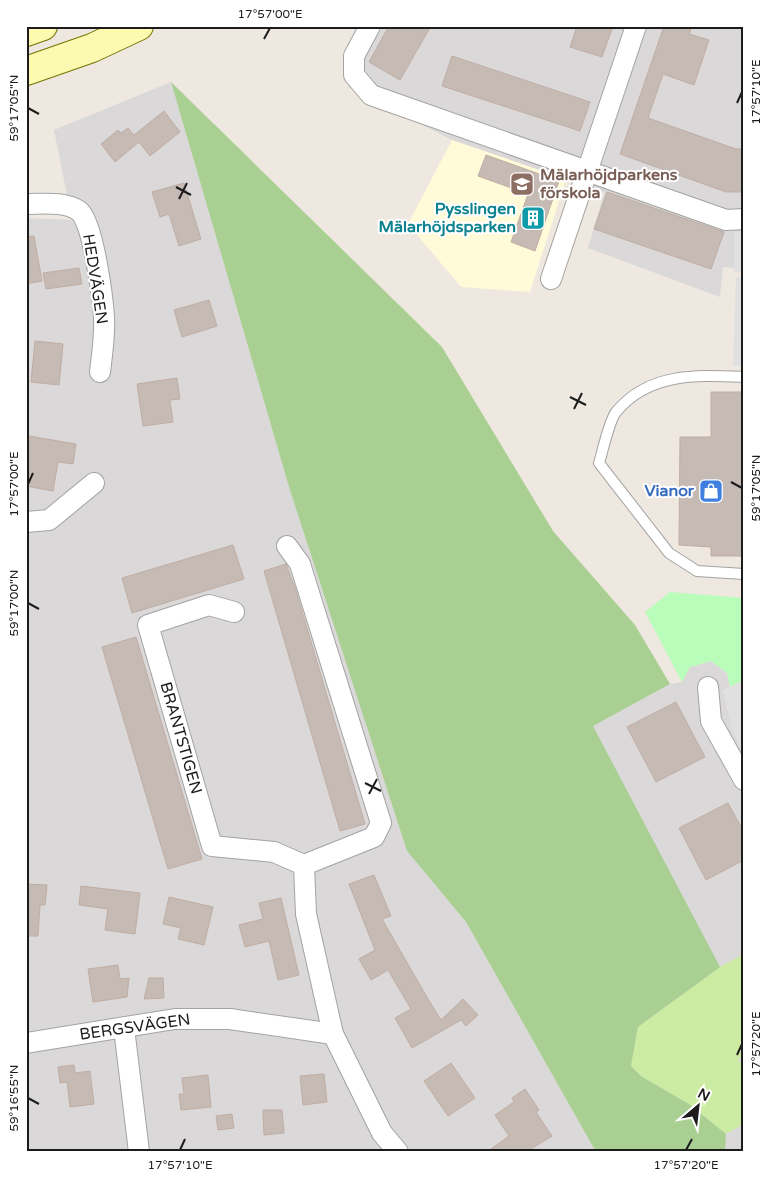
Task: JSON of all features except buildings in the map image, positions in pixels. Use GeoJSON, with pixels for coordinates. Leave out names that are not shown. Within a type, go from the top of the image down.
{"type":"FeatureCollection","features":[{"type":"Feature","properties":{"kind":"main road"},"geometry":{"type":"LineString","coordinates":[[26,32],[43,26]]}},
{"type":"Feature","properties":{"kind":"main road"},"geometry":{"type":"LineString","coordinates":[[26,71],[92,48],[139,26]]}},
{"type":"Feature","properties":{"kind":"street"},"geometry":{"type":"LineString","coordinates":[[370,26],[354,56],[354,75],[370,95],[726,220],[744,219]]}},
{"type":"Feature","properties":{"kind":"street"},"geometry":{"type":"LineString","coordinates":[[551,278],[636,26]]}},
{"type":"Feature","properties":{"kind":"street","name":"HEDVÄGEN"},"geometry":{"type":"LineString","coordinates":[[26,204],[66,205],[80,212],[87,224],[94,248],[104,319],[100,372]]}},
{"type":"Feature","properties":{"kind":"street"},"geometry":{"type":"LineString","coordinates":[[26,522],[49,520],[94,484]]}},
{"type":"Feature","properties":{"kind":"street"},"geometry":{"type":"LineString","coordinates":[[287,546],[300,564],[381,823],[374,836],[304,865],[306,914],[333,1034],[382,1133],[398,1152]]}},
{"type":"Feature","properties":{"kind":"street","name":"BRANTSTIGEN"},"geometry":{"type":"LineString","coordinates":[[234,612],[209,605],[148,625],[212,846],[274,852],[304,865]]}},
{"type":"Feature","properties":{"kind":"street"},"geometry":{"type":"LineString","coordinates":[[708,687],[711,721],[744,780]]}},
{"type":"Feature","properties":{"kind":"street","name":"BERGSVÄGEN"},"geometry":{"type":"LineString","coordinates":[[26,1043],[176,1019],[230,1019],[333,1034]]}},
{"type":"Feature","properties":{"kind":"street"},"geometry":{"type":"LineString","coordinates":[[124,1028],[139,1152]]}},
{"type":"Feature","properties":{"kind":"lane"},"geometry":{"type":"LineString","coordinates":[[744,377],[692,375],[646,386],[615,412],[599,463],[669,552],[697,571],[744,574]]}},
{"type":"Feature","properties":{"kind":"shaded area"},"geometry":{"type":"Polygon","coordinates":[[[383,26],[744,26],[744,269],[723,267],[720,297],[588,248],[604,193],[452,140],[348,87],[383,26]]]}},
{"type":"Feature","properties":{"kind":"shaded area"},"geometry":{"type":"Polygon","coordinates":[[[171,82],[289,487],[407,851],[466,922],[596,1152],[26,1152],[26,218],[72,220],[54,130],[171,82]]]}},
{"type":"Feature","properties":{"kind":"shaded area"},"geometry":{"type":"Polygon","coordinates":[[[452,140],[566,179],[530,292],[461,287],[408,224],[452,140]]]}},
{"type":"Feature","properties":{"kind":"shaded area"},"geometry":{"type":"Polygon","coordinates":[[[734,232],[744,232],[744,272],[734,272],[734,232]]]}},
{"type":"Feature","properties":{"kind":"shaded area"},"geometry":{"type":"Polygon","coordinates":[[[736,277],[744,278],[744,366],[733,366],[736,277]]]}},
{"type":"Feature","properties":{"kind":"shaded area"},"geometry":{"type":"Polygon","coordinates":[[[711,661],[727,673],[730,687],[723,691],[733,732],[744,753],[744,1152],[725,1152],[726,1134],[592,726],[670,684],[682,682],[690,667],[711,661]]]}},
{"type":"Feature","properties":{"kind":"shaded area"},"geometry":{"type":"Polygon","coordinates":[[[744,680],[744,753],[733,732],[723,690],[744,680]]]}},
{"type":"Feature","properties":{"kind":"green space"},"geometry":{"type":"Polygon","coordinates":[[[171,82],[442,347],[553,531],[635,625],[670,684],[593,726],[720,967],[638,1027],[631,1066],[641,1076],[689,1104],[726,1134],[725,1152],[596,1152],[466,922],[407,851],[289,487],[171,82]]]}},
{"type":"Feature","properties":{"kind":"green space"},"geometry":{"type":"Polygon","coordinates":[[[670,592],[744,598],[744,680],[730,687],[727,673],[711,661],[690,667],[682,682],[645,612],[670,592]]]}},
{"type":"Feature","properties":{"kind":"green space"},"geometry":{"type":"Polygon","coordinates":[[[744,954],[744,1056],[738,1059],[744,1070],[744,1124],[726,1134],[689,1104],[641,1076],[631,1066],[638,1027],[720,967],[744,954]]]}},
{"type":"Feature","properties":{"kind":"place","name":"Mälarhöjdparkens förskola"},"geometry":{"type":"Point","coordinates":[522,184]}},
{"type":"Feature","properties":{"kind":"place","name":"Pysslingen Mälarhöjdsparken"},"geometry":{"type":"Point","coordinates":[533,218]}},
{"type":"Feature","properties":{"kind":"place","name":"Vianor"},"geometry":{"type":"Point","coordinates":[711,491]}}]}
